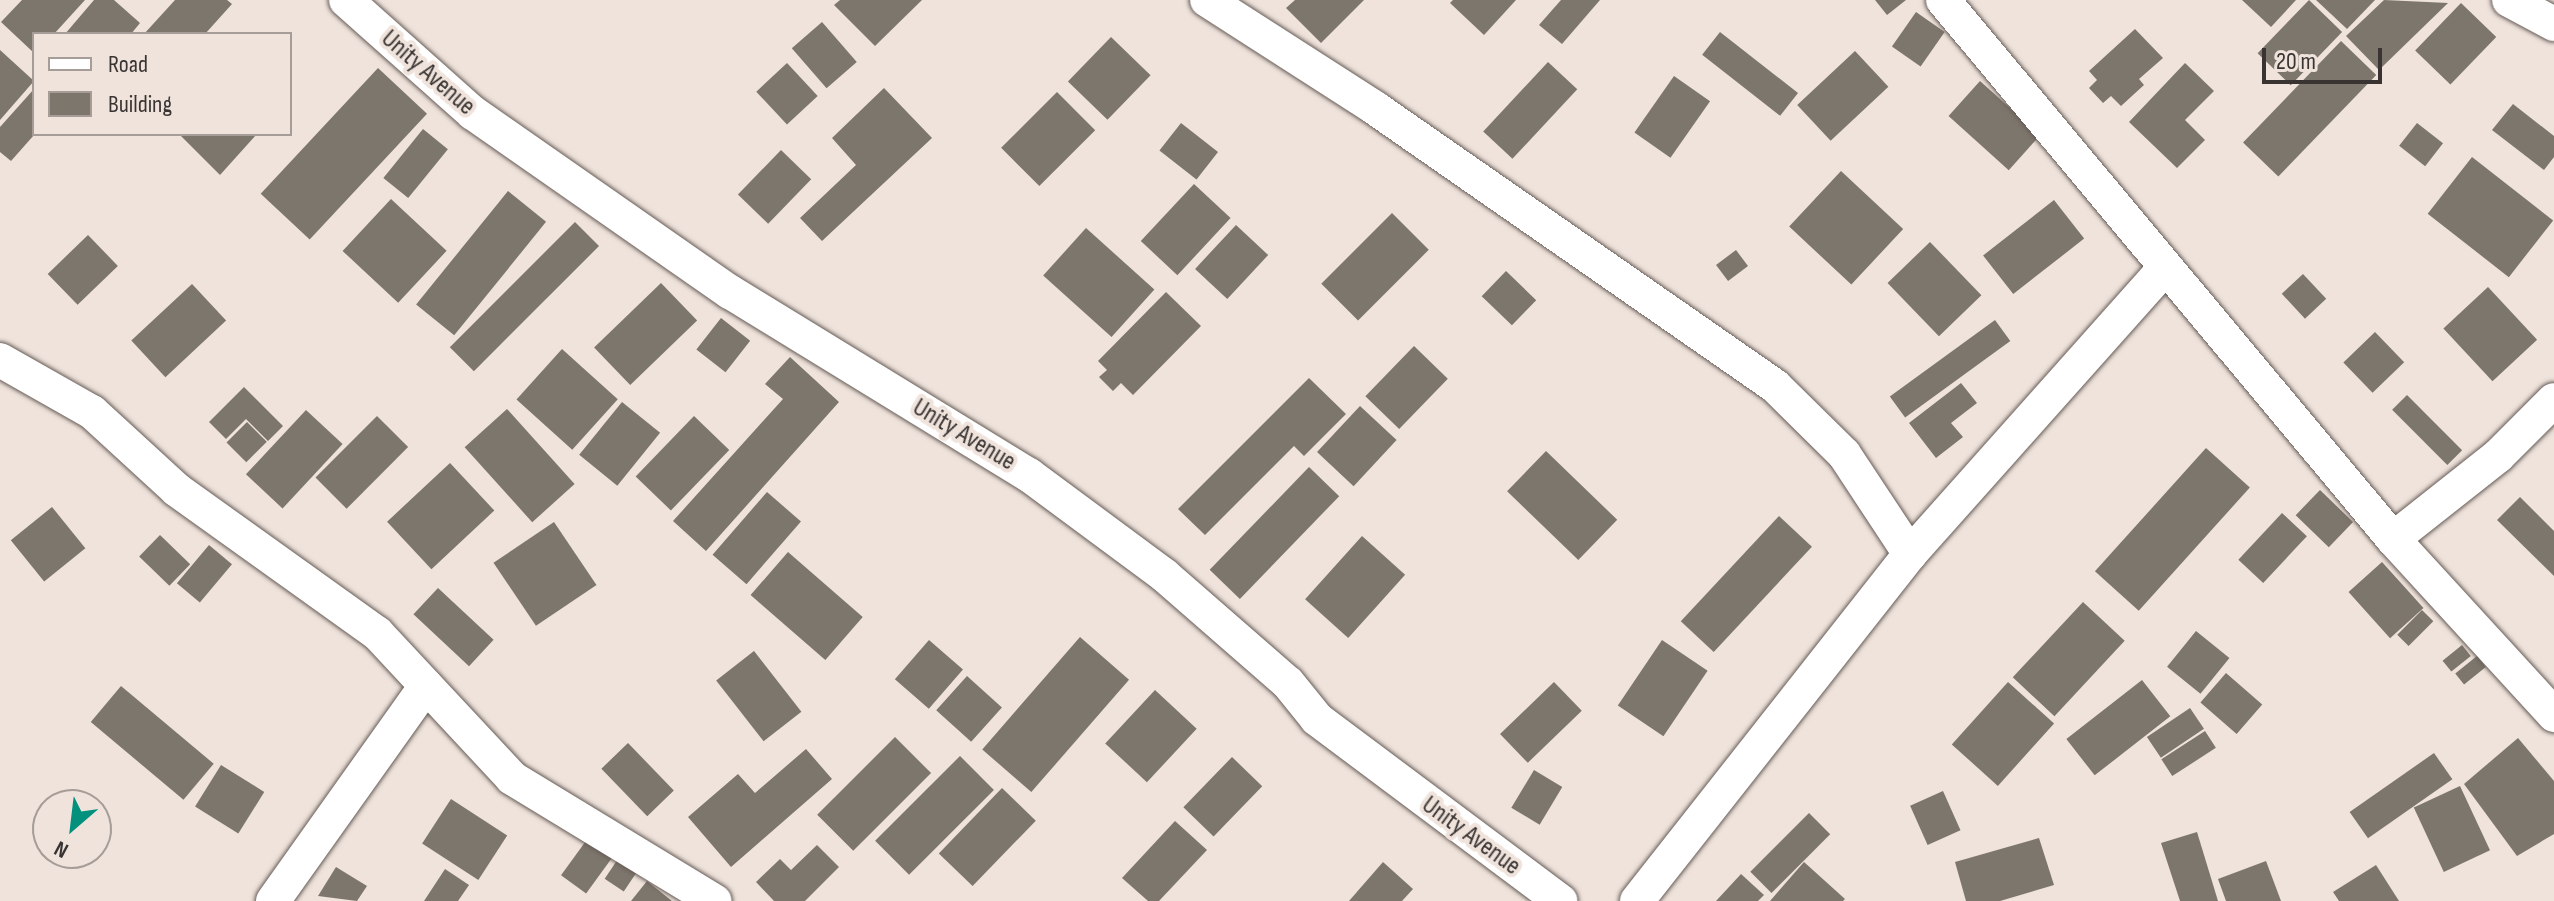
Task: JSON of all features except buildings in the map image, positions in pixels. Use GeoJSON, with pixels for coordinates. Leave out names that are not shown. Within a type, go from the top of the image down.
{"type":"FeatureCollection","features":[{"type":"Feature","properties":{"kind":"street","name":"Unity Avenue"},"geometry":{"type":"LineString","coordinates":[[346,0],[498,131],[730,292],[1029,475],[1140,557],[1288,683],[1317,719],[1560,901]]}},
{"type":"Feature","properties":{"kind":"street"},"geometry":{"type":"LineString","coordinates":[[1207,0],[1375,108],[1775,386],[1844,454],[1910,554]]}},
{"type":"Feature","properties":{"kind":"street"},"geometry":{"type":"LineString","coordinates":[[1943,0],[2393,539],[2554,715]]}},
{"type":"Feature","properties":{"kind":"street"},"geometry":{"type":"LineString","coordinates":[[2509,0],[2554,24]]}},
{"type":"Feature","properties":{"kind":"street"},"geometry":{"type":"LineString","coordinates":[[1637,901],[1910,554],[2165,268]]}},
{"type":"Feature","properties":{"kind":"street"},"geometry":{"type":"LineString","coordinates":[[0,360],[92,412],[177,490],[377,633],[512,778],[714,901]]}},
{"type":"Feature","properties":{"kind":"street"},"geometry":{"type":"LineString","coordinates":[[2393,539],[2498,456],[2554,400]]}},
{"type":"Feature","properties":{"kind":"street"},"geometry":{"type":"LineString","coordinates":[[273,901],[426,686]]}}]}
